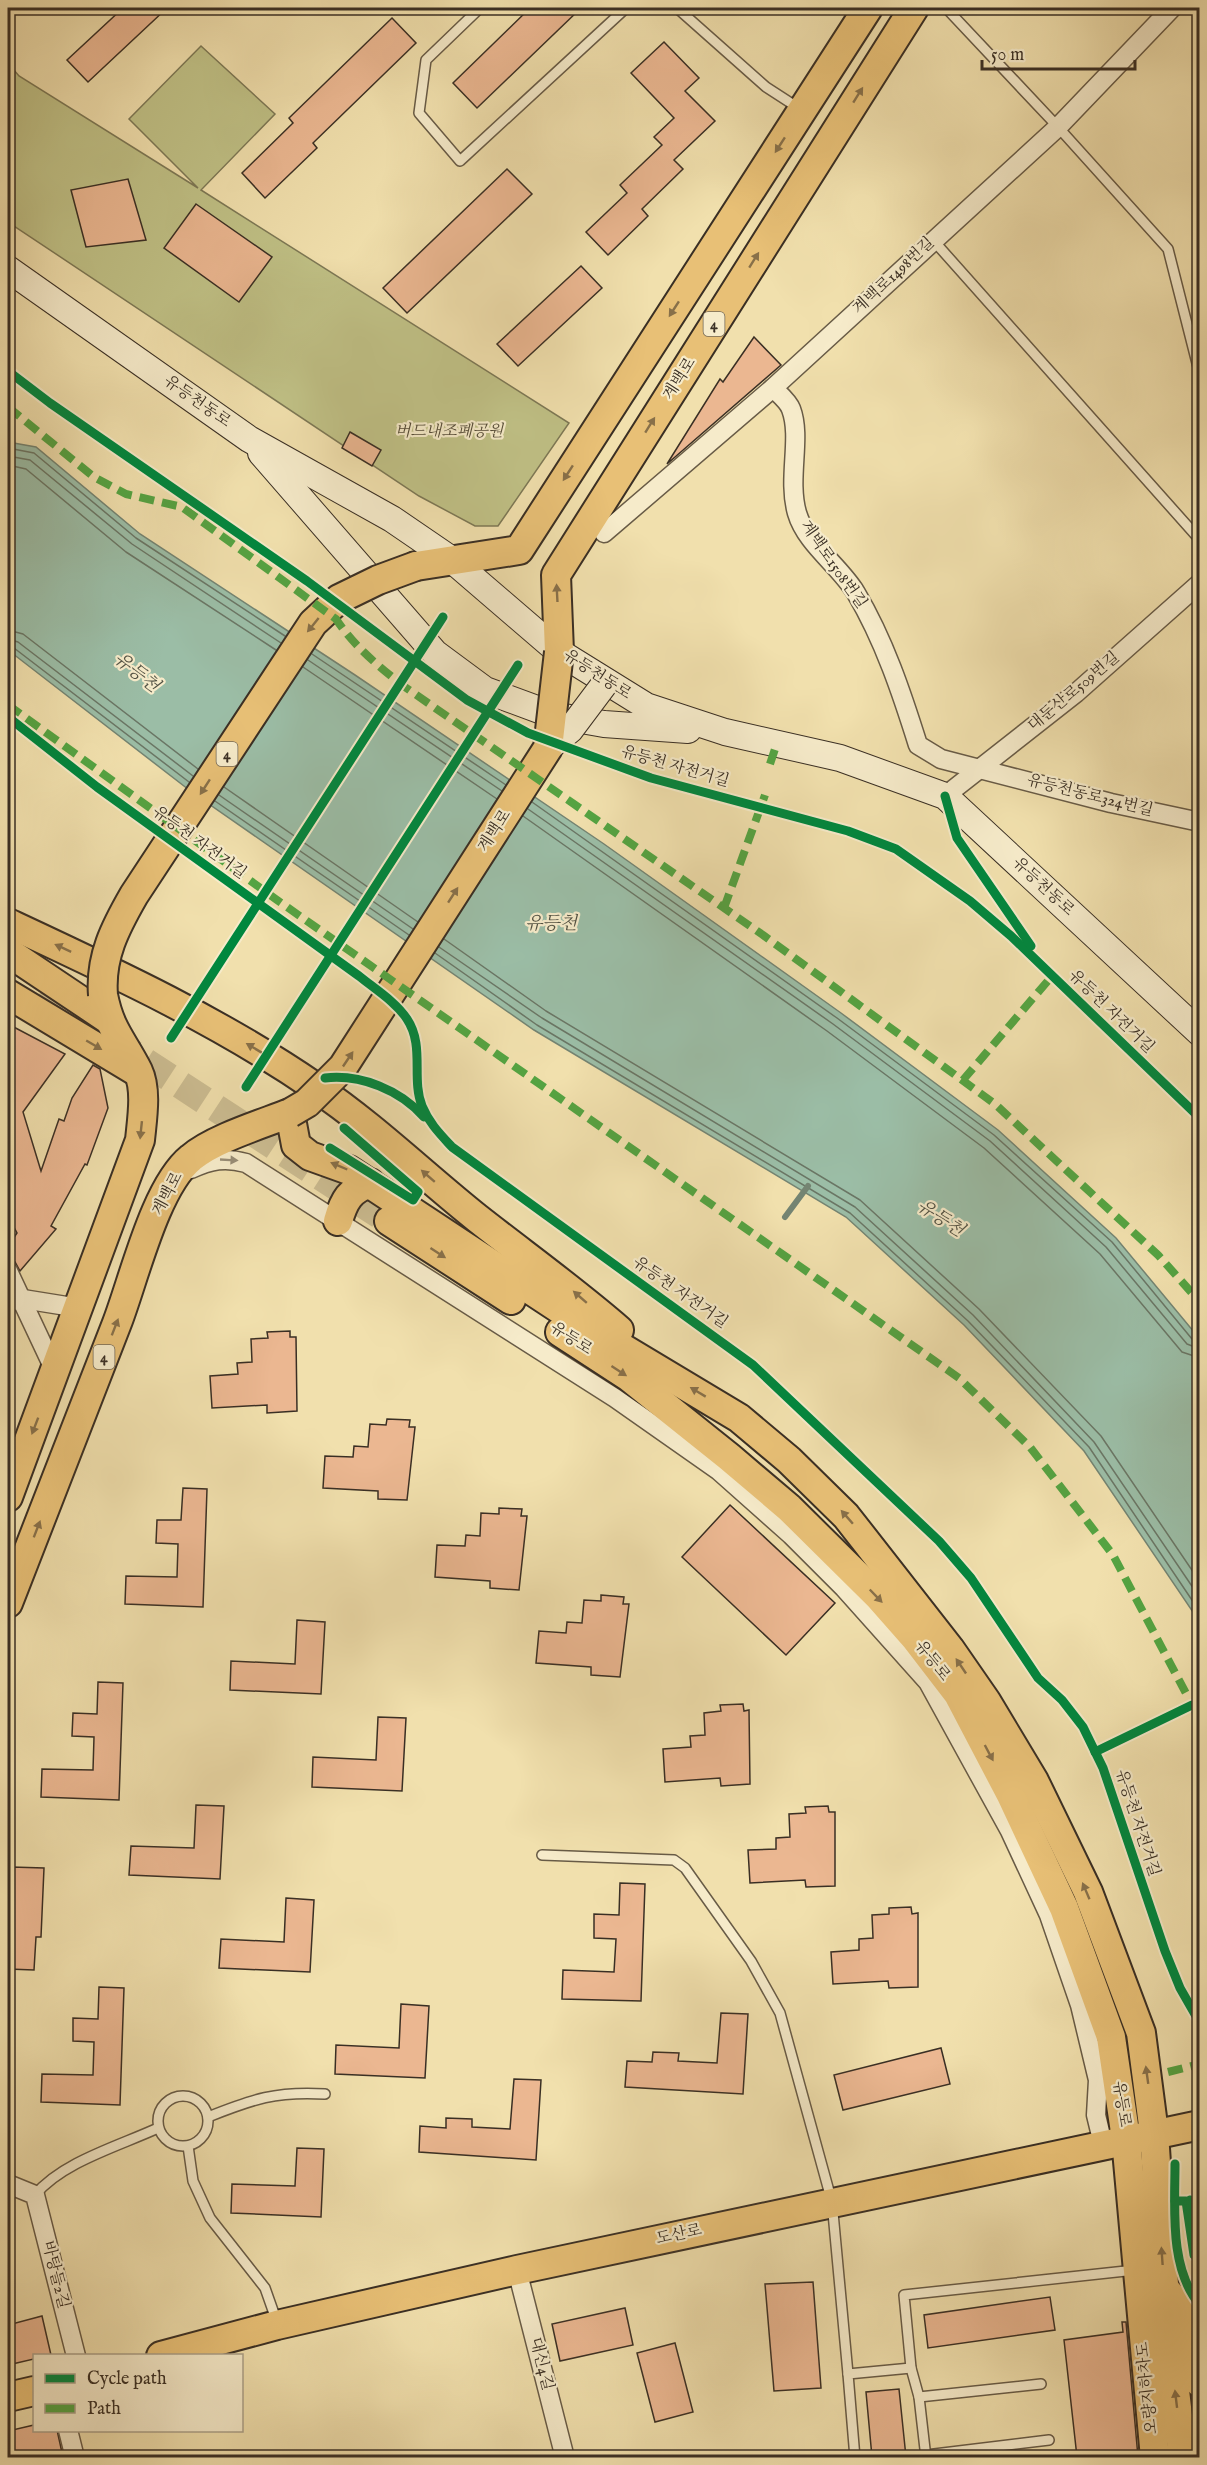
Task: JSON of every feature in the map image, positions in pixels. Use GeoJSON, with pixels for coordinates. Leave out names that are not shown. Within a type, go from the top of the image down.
{"type":"FeatureCollection","features":[{"type":"Feature","properties":{"kind":"main road","name":"4"},"geometry":{"type":"LineString","coordinates":[[105,1007],[102,975],[111,936],[122,915],[314,623],[339,599],[416,566],[519,550],[868,8]]}},
{"type":"Feature","properties":{"kind":"main road","name":"계백로"},"geometry":{"type":"LineString","coordinates":[[8,1603],[118,1321],[160,1204],[174,1176],[190,1158],[209,1147],[290,1113],[307,1102],[343,1067],[548,748],[560,652],[556,575],[914,8]]}},
{"type":"Feature","properties":{"kind":"main road","name":"유등천동로"},"geometry":{"type":"LineString","coordinates":[[8,268],[249,439],[392,519],[452,560],[560,652],[646,706],[725,732],[840,758],[945,796],[1200,1033]]}},
{"type":"Feature","properties":{"kind":"main road"},"geometry":{"type":"LineString","coordinates":[[249,439],[435,653],[485,690],[553,715],[604,723],[725,732]]}},
{"type":"Feature","properties":{"kind":"main road"},"geometry":{"type":"LineString","coordinates":[[548,748],[570,730],[606,682]]}},
{"type":"Feature","properties":{"kind":"main road"},"geometry":{"type":"LineString","coordinates":[[8,923],[179,1005],[316,1087],[387,1140],[476,1217],[566,1285],[672,1376]]}},
{"type":"Feature","properties":{"kind":"main road"},"geometry":{"type":"LineString","coordinates":[[8,952],[71,993],[105,1007],[139,1072],[143,1106],[140,1140],[8,1497]]}},
{"type":"Feature","properties":{"kind":"main road"},"geometry":{"type":"LineString","coordinates":[[8,972],[40,993]]}},
{"type":"Feature","properties":{"kind":"main road"},"geometry":{"type":"LineString","coordinates":[[55,1023],[63,1019],[70,1005],[71,993]]}},
{"type":"Feature","properties":{"kind":"main road"},"geometry":{"type":"LineString","coordinates":[[8,994],[139,1072]]}},
{"type":"Feature","properties":{"kind":"main road"},"geometry":{"type":"LineString","coordinates":[[290,1113],[296,1145],[310,1156],[350,1170],[584,1325],[672,1376]]}},
{"type":"Feature","properties":{"kind":"main road"},"geometry":{"type":"LineString","coordinates":[[338,1221],[342,1206],[353,1190],[370,1183]]}},
{"type":"Feature","properties":{"kind":"main road","name":"유등로"},"geometry":{"type":"LineString","coordinates":[[389,1221],[629,1377],[763,1486],[841,1559],[915,1638],[958,1694],[963,1724],[1033,1840],[1064,1908],[1111,2037],[1114,2142],[1149,2297]]}},
{"type":"Feature","properties":{"kind":"main road","name":"유등로"},"geometry":{"type":"LineString","coordinates":[[672,1376],[740,1418],[789,1460],[846,1516],[950,1649],[986,1701],[1034,1782],[1088,1892],[1141,2033],[1159,2132],[1149,2297]]}},
{"type":"Feature","properties":{"kind":"main road","name":"도산로"},"geometry":{"type":"LineString","coordinates":[[165,2354],[277,2325],[517,2270],[1200,2125]]}},
{"type":"Feature","properties":{"kind":"main road"},"geometry":{"type":"LineString","coordinates":[[1139,2457],[1123,2322],[1149,2297],[1192,2320],[1200,2383]]}},
{"type":"Feature","properties":{"kind":"main road","name":"오량지하차도"},"geometry":{"type":"LineString","coordinates":[[1149,2297],[1155,2457]]}},
{"type":"Feature","properties":{"kind":"main road","name":"오량지하차도"},"geometry":{"type":"LineString","coordinates":[[1149,2297],[1183,2457]]}},
{"type":"Feature","properties":{"kind":"main road"},"geometry":{"type":"LineString","coordinates":[[8,2397],[33,2391]]}},
{"type":"Feature","properties":{"kind":"street","name":"계백로1498번길"},"geometry":{"type":"LineString","coordinates":[[604,533],[773,388],[1058,127],[1172,8]]}},
{"type":"Feature","properties":{"kind":"street","name":"계백로1508번길"},"geometry":{"type":"LineString","coordinates":[[773,388],[790,407],[796,432],[792,465],[797,513],[805,531],[856,593],[903,696],[918,745],[941,759],[981,768]]}},
{"type":"Feature","properties":{"kind":"street","name":"대둔산로509번길"},"geometry":{"type":"LineString","coordinates":[[945,796],[1076,693],[1200,583]]}},
{"type":"Feature","properties":{"kind":"street","name":"유등천동로324번길"},"geometry":{"type":"LineString","coordinates":[[981,768],[1111,803],[1200,822]]}},
{"type":"Feature","properties":{"kind":"street"},"geometry":{"type":"LineString","coordinates":[[174,1176],[207,1161],[229,1158],[246,1162],[615,1398],[719,1471],[791,1535],[844,1588],[963,1724]]}},
{"type":"Feature","properties":{"kind":"street"},"geometry":{"type":"LineString","coordinates":[[8,1271],[15,1300],[56,1371]]}},
{"type":"Feature","properties":{"kind":"street"},"geometry":{"type":"LineString","coordinates":[[15,1300],[79,1308]]}},
{"type":"Feature","properties":{"kind":"street"},"geometry":{"type":"LineString","coordinates":[[8,2184],[35,2195]]}},
{"type":"Feature","properties":{"kind":"street","name":"바탕들2길"},"geometry":{"type":"LineString","coordinates":[[35,2195],[76,2354]]}},
{"type":"Feature","properties":{"kind":"street","name":"대신4길"},"geometry":{"type":"LineString","coordinates":[[517,2270],[565,2457]]}},
{"type":"Feature","properties":{"kind":"street"},"geometry":{"type":"LineString","coordinates":[[69,2432],[75,2457]]}},
{"type":"Feature","properties":{"kind":"lane"},"geometry":{"type":"LineString","coordinates":[[480,8],[426,60],[419,113],[460,161],[626,8]]}},
{"type":"Feature","properties":{"kind":"lane"},"geometry":{"type":"LineString","coordinates":[[678,8],[766,87],[802,110]]}},
{"type":"Feature","properties":{"kind":"lane"},"geometry":{"type":"LineString","coordinates":[[946,8],[1168,249],[1200,375]]}},
{"type":"Feature","properties":{"kind":"lane"},"geometry":{"type":"LineString","coordinates":[[933,240],[1200,540]]}},
{"type":"Feature","properties":{"kind":"lane"},"geometry":{"type":"LineString","coordinates":[[542,1855],[674,1860],[685,1868],[751,1961],[780,2013],[832,2202],[855,2457]]}},
{"type":"Feature","properties":{"kind":"lane"},"geometry":{"type":"LineString","coordinates":[[208,2117],[242,2103],[275,2094],[325,2094]]}},
{"type":"Feature","properties":{"kind":"lane"},"geometry":{"type":"LineString","coordinates":[[177,2096],[193,2097],[205,2109],[208,2117],[205,2133],[188,2146],[168,2142],[158,2128],[159,2112],[163,2105],[177,2096]]}},
{"type":"Feature","properties":{"kind":"lane"},"geometry":{"type":"LineString","coordinates":[[35,2195],[47,2179],[158,2128]]}},
{"type":"Feature","properties":{"kind":"lane"},"geometry":{"type":"LineString","coordinates":[[188,2146],[193,2181],[210,2218],[266,2288],[277,2325]]}},
{"type":"Feature","properties":{"kind":"lane"},"geometry":{"type":"LineString","coordinates":[[1049,2440],[926,2456],[919,2397],[911,2368],[904,2295],[1149,2297]]}},
{"type":"Feature","properties":{"kind":"lane"},"geometry":{"type":"LineString","coordinates":[[848,2374],[911,2368]]}},
{"type":"Feature","properties":{"kind":"lane"},"geometry":{"type":"LineString","coordinates":[[919,2397],[1041,2384]]}},
{"type":"Feature","properties":{"kind":"green space","name":"버드내조폐공원"},"geometry":{"type":"Polygon","coordinates":[[[201,46],[275,114],[201,190],[569,423],[498,526],[475,526],[419,496],[8,222],[8,63],[19,76],[198,188],[129,119],[201,46]]]}},
{"type":"Feature","properties":{"kind":"green space"},"geometry":{"type":"Polygon","coordinates":[[[786,2451],[787,2457],[734,2457],[786,2451]]]}},
{"type":"Feature","properties":{"kind":"water","name":"유등천"},"geometry":{"type":"Polygon","coordinates":[[[8,442],[36,447],[140,534],[355,675],[604,844],[841,1013],[998,1130],[1116,1238],[1199,1338],[1199,1628],[1193,1612],[1084,1451],[964,1325],[846,1217],[534,1030],[193,793],[8,650],[8,442]]]}},
{"type":"Feature","properties":{"kind":"building"},"geometry":{"type":"Polygon","coordinates":[[[123,8],[167,8],[88,82],[67,60],[123,8]]]}},
{"type":"Feature","properties":{"kind":"building"},"geometry":{"type":"Polygon","coordinates":[[[530,8],[581,8],[477,108],[453,83],[530,8]]]}},
{"type":"Feature","properties":{"kind":"building"},"geometry":{"type":"Polygon","coordinates":[[[392,18],[416,43],[313,143],[317,148],[265,198],[242,173],[293,123],[289,118],[392,18]]]}},
{"type":"Feature","properties":{"kind":"building"},"geometry":{"type":"Polygon","coordinates":[[[664,42],[699,78],[685,91],[715,121],[674,160],[683,169],[642,209],[648,216],[608,255],[586,232],[627,193],[620,185],[662,145],[654,137],[674,118],[631,73],[664,42]]]}},
{"type":"Feature","properties":{"kind":"building"},"geometry":{"type":"Polygon","coordinates":[[[507,169],[532,194],[407,313],[383,288],[507,169]]]}},
{"type":"Feature","properties":{"kind":"building"},"geometry":{"type":"Polygon","coordinates":[[[128,179],[146,240],[86,247],[71,190],[128,179]]]}},
{"type":"Feature","properties":{"kind":"building"},"geometry":{"type":"Polygon","coordinates":[[[196,204],[272,257],[239,302],[164,248],[196,204]]]}},
{"type":"Feature","properties":{"kind":"building"},"geometry":{"type":"Polygon","coordinates":[[[581,266],[602,288],[518,366],[497,344],[581,266]]]}},
{"type":"Feature","properties":{"kind":"building"},"geometry":{"type":"Polygon","coordinates":[[[754,337],[781,365],[667,464],[720,379],[723,382],[754,337]]]}},
{"type":"Feature","properties":{"kind":"building"},"geometry":{"type":"Polygon","coordinates":[[[350,432],[381,450],[372,466],[342,448],[350,432]]]}},
{"type":"Feature","properties":{"kind":"building"},"geometry":{"type":"Polygon","coordinates":[[[8,1024],[65,1054],[23,1112],[41,1171],[59,1119],[64,1121],[72,1098],[93,1065],[100,1069],[108,1108],[87,1165],[85,1164],[51,1226],[56,1229],[20,1271],[15,1262],[8,1260],[8,1247],[17,1233],[8,1216],[8,1024]]]}},
{"type":"Feature","properties":{"kind":"building"},"geometry":{"type":"Polygon","coordinates":[[[290,1331],[290,1337],[296,1337],[297,1411],[267,1413],[267,1405],[212,1408],[210,1376],[238,1374],[237,1363],[252,1362],[251,1339],[268,1338],[267,1332],[290,1331]]]}},
{"type":"Feature","properties":{"kind":"building"},"geometry":{"type":"Polygon","coordinates":[[[387,1419],[410,1420],[409,1427],[415,1427],[407,1500],[378,1499],[378,1491],[323,1488],[325,1456],[353,1457],[354,1446],[368,1447],[370,1424],[386,1425],[387,1419]]]}},
{"type":"Feature","properties":{"kind":"building"},"geometry":{"type":"Polygon","coordinates":[[[183,1488],[207,1489],[203,1607],[125,1604],[126,1576],[177,1577],[178,1544],[156,1543],[157,1520],[181,1520],[183,1488]]]}},
{"type":"Feature","properties":{"kind":"building"},"geometry":{"type":"Polygon","coordinates":[[[730,1505],[835,1603],[786,1655],[682,1557],[730,1505]]]}},
{"type":"Feature","properties":{"kind":"building"},"geometry":{"type":"Polygon","coordinates":[[[499,1508],[522,1509],[521,1516],[527,1516],[519,1590],[490,1588],[490,1581],[435,1577],[437,1545],[465,1546],[466,1535],[480,1536],[481,1513],[499,1514],[499,1508]]]}},
{"type":"Feature","properties":{"kind":"building"},"geometry":{"type":"Polygon","coordinates":[[[601,1595],[624,1597],[623,1604],[629,1604],[620,1677],[591,1675],[591,1667],[536,1663],[539,1631],[566,1633],[567,1622],[582,1623],[584,1600],[601,1601],[601,1595]]]}},
{"type":"Feature","properties":{"kind":"building"},"geometry":{"type":"Polygon","coordinates":[[[297,1620],[325,1622],[321,1694],[230,1690],[231,1661],[295,1664],[297,1620]]]}},
{"type":"Feature","properties":{"kind":"building"},"geometry":{"type":"Polygon","coordinates":[[[98,1682],[123,1683],[119,1800],[41,1797],[42,1769],[93,1770],[94,1737],[72,1736],[73,1713],[97,1714],[98,1682]]]}},
{"type":"Feature","properties":{"kind":"building"},"geometry":{"type":"Polygon","coordinates":[[[743,1704],[744,1711],[749,1710],[750,1784],[721,1786],[720,1778],[665,1782],[663,1749],[691,1747],[690,1736],[705,1735],[704,1713],[721,1711],[720,1705],[743,1704]]]}},
{"type":"Feature","properties":{"kind":"building"},"geometry":{"type":"Polygon","coordinates":[[[378,1717],[406,1718],[402,1791],[312,1787],[313,1757],[376,1760],[378,1717]]]}},
{"type":"Feature","properties":{"kind":"building"},"geometry":{"type":"Polygon","coordinates":[[[196,1805],[224,1806],[220,1879],[129,1875],[131,1846],[194,1848],[196,1805]]]}},
{"type":"Feature","properties":{"kind":"building"},"geometry":{"type":"Polygon","coordinates":[[[828,1806],[829,1812],[835,1812],[835,1886],[806,1887],[805,1880],[750,1883],[748,1850],[776,1849],[776,1838],[790,1837],[789,1814],[806,1813],[805,1807],[828,1806]]]}},
{"type":"Feature","properties":{"kind":"building"},"geometry":{"type":"Polygon","coordinates":[[[11,1867],[44,1868],[41,1937],[36,1937],[34,1970],[8,1969],[11,1867]]]}},
{"type":"Feature","properties":{"kind":"building"},"geometry":{"type":"Polygon","coordinates":[[[620,1883],[645,1884],[641,2001],[562,1999],[563,1970],[614,1972],[616,1939],[594,1938],[594,1914],[619,1915],[620,1883]]]}},
{"type":"Feature","properties":{"kind":"building"},"geometry":{"type":"Polygon","coordinates":[[[286,1898],[314,1900],[310,1972],[219,1968],[221,1939],[284,1942],[286,1898]]]}},
{"type":"Feature","properties":{"kind":"building"},"geometry":{"type":"Polygon","coordinates":[[[911,1907],[912,1914],[918,1913],[918,1987],[889,1988],[888,1981],[833,1984],[831,1952],[859,1950],[859,1939],[873,1938],[872,1915],[889,1914],[889,1908],[911,1907]]]}},
{"type":"Feature","properties":{"kind":"building"},"geometry":{"type":"Polygon","coordinates":[[[99,1987],[124,1988],[120,2105],[41,2102],[42,2074],[93,2075],[94,2042],[73,2041],[73,2018],[98,2019],[99,1987]]]}},
{"type":"Feature","properties":{"kind":"building"},"geometry":{"type":"Polygon","coordinates":[[[401,2004],[429,2006],[425,2078],[335,2074],[336,2045],[399,2048],[401,2004]]]}},
{"type":"Feature","properties":{"kind":"building"},"geometry":{"type":"Polygon","coordinates":[[[721,2013],[748,2014],[743,2094],[625,2087],[627,2061],[652,2062],[653,2052],[679,2053],[678,2061],[717,2063],[721,2013]]]}},
{"type":"Feature","properties":{"kind":"building"},"geometry":{"type":"Polygon","coordinates":[[[941,2048],[950,2084],[843,2110],[834,2075],[941,2048]]]}},
{"type":"Feature","properties":{"kind":"building"},"geometry":{"type":"Polygon","coordinates":[[[514,2079],[541,2080],[536,2160],[419,2152],[420,2126],[446,2128],[446,2118],[472,2119],[472,2127],[510,2129],[514,2079]]]}},
{"type":"Feature","properties":{"kind":"building"},"geometry":{"type":"Polygon","coordinates":[[[297,2148],[324,2149],[321,2217],[231,2213],[232,2184],[295,2186],[297,2148]]]}},
{"type":"Feature","properties":{"kind":"building"},"geometry":{"type":"Polygon","coordinates":[[[813,2282],[821,2388],[774,2391],[765,2284],[813,2282]]]}},
{"type":"Feature","properties":{"kind":"building"},"geometry":{"type":"Polygon","coordinates":[[[1050,2297],[1055,2330],[928,2348],[924,2315],[1050,2297]]]}},
{"type":"Feature","properties":{"kind":"building"},"geometry":{"type":"Polygon","coordinates":[[[625,2308],[633,2345],[560,2361],[552,2324],[625,2308]]]}},
{"type":"Feature","properties":{"kind":"building"},"geometry":{"type":"Polygon","coordinates":[[[42,2316],[51,2354],[33,2354],[33,2359],[8,2365],[8,2325],[42,2316]]]}},
{"type":"Feature","properties":{"kind":"building"},"geometry":{"type":"Polygon","coordinates":[[[1122,2322],[1126,2322],[1138,2457],[1077,2457],[1064,2340],[1123,2332],[1122,2322]]]}},
{"type":"Feature","properties":{"kind":"building"},"geometry":{"type":"Polygon","coordinates":[[[675,2343],[693,2412],[655,2422],[637,2353],[675,2343]]]}},
{"type":"Feature","properties":{"kind":"building"},"geometry":{"type":"Polygon","coordinates":[[[899,2389],[906,2457],[872,2457],[866,2392],[899,2389]]]}},
{"type":"Feature","properties":{"kind":"building"},"geometry":{"type":"Polygon","coordinates":[[[33,2425],[33,2432],[57,2432],[63,2457],[8,2457],[8,2431],[33,2425]]]}},
{"type":"Feature","properties":{"kind":"waterway"},"geometry":{"type":"LineString","coordinates":[[785,1217],[808,1186]]}},
{"type":"Feature","properties":{"kind":"tunnel"},"geometry":{"type":"LineString","coordinates":[[40,993],[389,1221]]}},
{"type":"Feature","properties":{"kind":"marked path"},"geometry":{"type":"LineString","coordinates":[[8,407],[94,477],[126,494],[182,507],[336,619],[358,646],[402,685],[763,935],[995,1104],[1158,1255],[1200,1302]]}},
{"type":"Feature","properties":{"kind":"marked path"},"geometry":{"type":"LineString","coordinates":[[8,705],[277,900],[959,1378],[1030,1447],[1113,1555],[1200,1720]]}},
{"type":"Feature","properties":{"kind":"marked path"},"geometry":{"type":"LineString","coordinates":[[770,764],[776,746]]}},
{"type":"Feature","properties":{"kind":"marked path"},"geometry":{"type":"LineString","coordinates":[[724,908],[765,795]]}},
{"type":"Feature","properties":{"kind":"marked path"},"geometry":{"type":"LineString","coordinates":[[963,1080],[1052,976],[1049,973]]}},
{"type":"Feature","properties":{"kind":"marked path"},"geometry":{"type":"LineString","coordinates":[[1168,2072],[1200,2064]]}},
{"type":"Feature","properties":{"kind":"cycle path","name":"유등천 자전거길"},"geometry":{"type":"LineString","coordinates":[[8,371],[50,403],[307,581],[467,700],[528,733],[651,778],[848,831],[896,849],[970,901],[1011,936],[1200,1118]]}},
{"type":"Feature","properties":{"kind":"cycle path"},"geometry":{"type":"LineString","coordinates":[[171,1038],[443,617]]}},
{"type":"Feature","properties":{"kind":"cycle path"},"geometry":{"type":"LineString","coordinates":[[246,1087],[518,665]]}},
{"type":"Feature","properties":{"kind":"cycle path","name":"유등천 자전거길"},"geometry":{"type":"LineString","coordinates":[[8,717],[97,787],[391,1001],[407,1019],[412,1029],[417,1051],[418,1084],[422,1106],[431,1123],[452,1147],[753,1365],[939,1541],[971,1578],[1038,1678],[1062,1700],[1083,1727],[1103,1768],[1165,1951],[1180,1988],[1200,2023]]}},
{"type":"Feature","properties":{"kind":"cycle path"},"geometry":{"type":"LineString","coordinates":[[945,796],[957,838],[1031,946]]}},
{"type":"Feature","properties":{"kind":"cycle path"},"geometry":{"type":"LineString","coordinates":[[325,1078],[339,1077],[366,1081],[379,1086],[403,1099],[424,1117]]}},
{"type":"Feature","properties":{"kind":"cycle path"},"geometry":{"type":"LineString","coordinates":[[330,1148],[413,1200],[418,1192],[344,1128]]}},
{"type":"Feature","properties":{"kind":"cycle path"},"geometry":{"type":"LineString","coordinates":[[1095,1752],[1192,1705]]}},
{"type":"Feature","properties":{"kind":"cycle path"},"geometry":{"type":"LineString","coordinates":[[1175,2164],[1178,2256],[1190,2290],[1200,2305]]}},
{"type":"Feature","properties":{"kind":"cycle path"},"geometry":{"type":"LineString","coordinates":[[1175,2201],[1186,2201],[1194,2255],[1190,2200],[1200,2252]]}}]}
